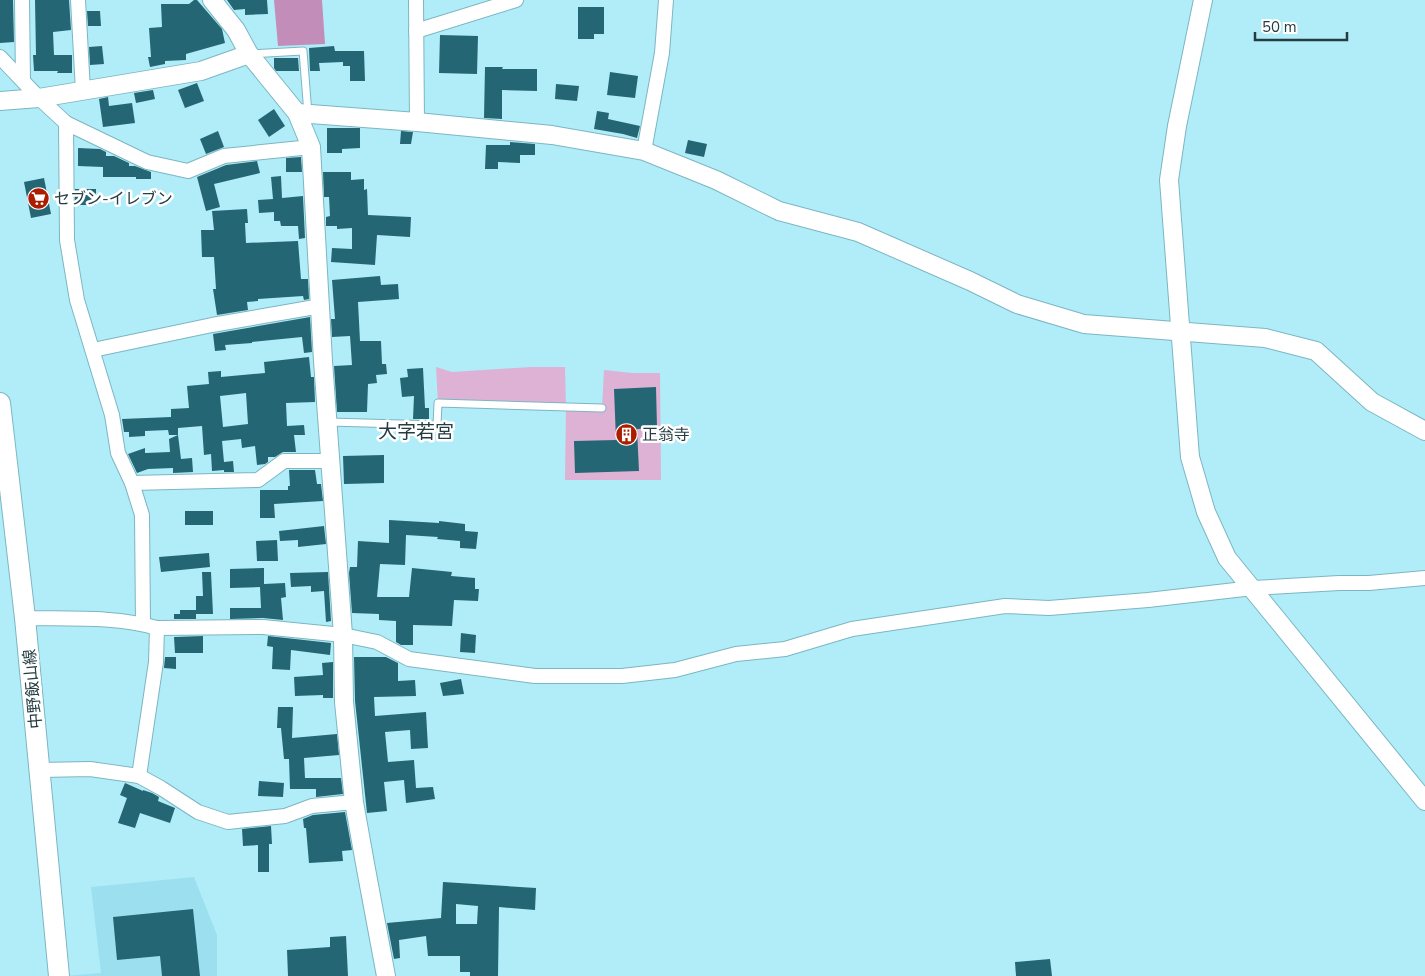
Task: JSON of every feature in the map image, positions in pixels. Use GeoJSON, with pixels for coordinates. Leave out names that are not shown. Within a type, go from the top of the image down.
{"type":"FeatureCollection","features":[{"type":"Feature","properties":{"kind":"main road","name":"中野飯山線"},"geometry":{"type":"LineString","coordinates":[[0,403],[25,618],[58,976]]}},
{"type":"Feature","properties":{"kind":"street"},"geometry":{"type":"LineString","coordinates":[[22,0],[23,81]]}},
{"type":"Feature","properties":{"kind":"street"},"geometry":{"type":"LineString","coordinates":[[78,0],[83,90]]}},
{"type":"Feature","properties":{"kind":"street"},"geometry":{"type":"LineString","coordinates":[[212,0],[236,30],[249,54],[303,114],[311,147],[323,361],[343,634],[344,702],[354,802],[386,976]]}},
{"type":"Feature","properties":{"kind":"street"},"geometry":{"type":"LineString","coordinates":[[416,0],[417,122]]}},
{"type":"Feature","properties":{"kind":"street"},"geometry":{"type":"LineString","coordinates":[[644,151],[662,53],[666,0]]}},
{"type":"Feature","properties":{"kind":"street"},"geometry":{"type":"LineString","coordinates":[[1203,0],[1177,126],[1169,180],[1190,457],[1206,512],[1227,558],[1425,800]]}},
{"type":"Feature","properties":{"kind":"street"},"geometry":{"type":"LineString","coordinates":[[416,31],[511,1]]}},
{"type":"Feature","properties":{"kind":"street"},"geometry":{"type":"LineString","coordinates":[[0,101],[39,98],[201,72],[249,54]]}},
{"type":"Feature","properties":{"kind":"street"},"geometry":{"type":"LineString","coordinates":[[0,57],[66,123],[147,162],[188,171],[224,156],[311,147]]}},
{"type":"Feature","properties":{"kind":"street"},"geometry":{"type":"LineString","coordinates":[[303,114],[417,122],[552,135],[644,151],[716,180],[779,211],[858,232],[970,281],[1017,304],[1084,324],[1265,338],[1316,351],[1372,402],[1425,431]]}},
{"type":"Feature","properties":{"kind":"street"},"geometry":{"type":"LineString","coordinates":[[66,123],[67,240],[77,300],[112,414],[118,453],[132,483],[142,515],[143,624]]}},
{"type":"Feature","properties":{"kind":"street"},"geometry":{"type":"LineString","coordinates":[[93,350],[212,325],[321,306]]}},
{"type":"Feature","properties":{"kind":"street"},"geometry":{"type":"LineString","coordinates":[[132,483],[258,480],[284,461],[331,461]]}},
{"type":"Feature","properties":{"kind":"street"},"geometry":{"type":"LineString","coordinates":[[25,618],[114,620],[157,628],[263,627],[343,634],[377,642],[410,659],[535,676],[622,676],[675,670],[736,654],[784,649],[852,629],[1005,606],[1050,608],[1148,600],[1253,588],[1369,583],[1425,578]]}},
{"type":"Feature","properties":{"kind":"street"},"geometry":{"type":"LineString","coordinates":[[139,776],[156,662],[157,628]]}},
{"type":"Feature","properties":{"kind":"street"},"geometry":{"type":"LineString","coordinates":[[40,770],[90,769],[139,776],[198,812],[228,822],[285,816],[312,806],[354,802]]}},
{"type":"Feature","properties":{"kind":"lane"},"geometry":{"type":"LineString","coordinates":[[249,54],[304,50],[303,114]]}},
{"type":"Feature","properties":{"kind":"lane"},"geometry":{"type":"LineString","coordinates":[[328,422],[437,426],[438,403],[602,408]]}},
{"type":"Feature","properties":{"kind":"shaded area"},"geometry":{"type":"Polygon","coordinates":[[[274,0],[322,0],[325,44],[278,46],[274,0]]]}},
{"type":"Feature","properties":{"kind":"shaded area"},"geometry":{"type":"Polygon","coordinates":[[[436,367],[452,372],[531,367],[565,367],[566,407],[438,403],[436,367]]]}},
{"type":"Feature","properties":{"kind":"shaded area"},"geometry":{"type":"Polygon","coordinates":[[[604,370],[660,373],[661,480],[565,480],[566,407],[602,408],[604,370]]]}},
{"type":"Feature","properties":{"kind":"shaded area"},"geometry":{"type":"Polygon","coordinates":[[[194,877],[217,935],[217,976],[65,976],[101,973],[91,887],[194,877]]]}},
{"type":"Feature","properties":{"kind":"building"},"geometry":{"type":"Polygon","coordinates":[[[0,0],[13,0],[14,42],[0,43],[0,0]]]}},
{"type":"Feature","properties":{"kind":"building"},"geometry":{"type":"Polygon","coordinates":[[[35,0],[69,0],[71,30],[53,32],[54,55],[72,55],[72,73],[34,71],[33,55],[36,55],[35,0]]]}},
{"type":"Feature","properties":{"kind":"building"},"geometry":{"type":"Polygon","coordinates":[[[197,0],[222,29],[225,43],[186,54],[186,60],[165,61],[165,64],[150,67],[148,57],[151,57],[149,28],[162,27],[161,4],[189,4],[197,0]]]}},
{"type":"Feature","properties":{"kind":"building"},"geometry":{"type":"Polygon","coordinates":[[[227,0],[267,0],[268,14],[245,15],[245,9],[234,10],[227,0]]]}},
{"type":"Feature","properties":{"kind":"building"},"geometry":{"type":"Polygon","coordinates":[[[578,7],[604,7],[604,34],[594,34],[594,39],[578,39],[578,7]]]}},
{"type":"Feature","properties":{"kind":"building"},"geometry":{"type":"Polygon","coordinates":[[[87,11],[100,11],[101,26],[88,26],[87,11]]]}},
{"type":"Feature","properties":{"kind":"building"},"geometry":{"type":"Polygon","coordinates":[[[440,35],[478,36],[477,74],[439,73],[440,35]]]}},
{"type":"Feature","properties":{"kind":"building"},"geometry":{"type":"Polygon","coordinates":[[[102,46],[104,64],[90,65],[89,47],[102,46]]]}},
{"type":"Feature","properties":{"kind":"building"},"geometry":{"type":"Polygon","coordinates":[[[334,46],[335,51],[364,51],[365,81],[350,81],[350,66],[343,66],[343,62],[319,63],[320,71],[310,71],[309,48],[334,46]]]}},
{"type":"Feature","properties":{"kind":"building"},"geometry":{"type":"Polygon","coordinates":[[[274,58],[298,58],[299,71],[276,71],[274,68],[274,58]]]}},
{"type":"Feature","properties":{"kind":"building"},"geometry":{"type":"Polygon","coordinates":[[[485,67],[537,69],[537,91],[502,90],[502,119],[484,118],[485,67]]]}},
{"type":"Feature","properties":{"kind":"building"},"geometry":{"type":"Polygon","coordinates":[[[610,72],[638,76],[635,98],[607,95],[610,72]]]}},
{"type":"Feature","properties":{"kind":"building"},"geometry":{"type":"Polygon","coordinates":[[[197,83],[204,101],[185,108],[178,90],[197,83]]]}},
{"type":"Feature","properties":{"kind":"building"},"geometry":{"type":"Polygon","coordinates":[[[556,84],[579,86],[577,101],[555,99],[556,84]]]}},
{"type":"Feature","properties":{"kind":"building"},"geometry":{"type":"Polygon","coordinates":[[[153,90],[155,99],[136,103],[134,93],[153,90]]]}},
{"type":"Feature","properties":{"kind":"building"},"geometry":{"type":"Polygon","coordinates":[[[108,97],[109,106],[132,103],[135,123],[103,127],[99,99],[108,97]]]}},
{"type":"Feature","properties":{"kind":"building"},"geometry":{"type":"Polygon","coordinates":[[[274,109],[285,126],[269,137],[258,120],[274,109]]]}},
{"type":"Feature","properties":{"kind":"building"},"geometry":{"type":"Polygon","coordinates":[[[597,111],[609,113],[608,119],[640,126],[637,138],[594,129],[597,111]]]}},
{"type":"Feature","properties":{"kind":"building"},"geometry":{"type":"Polygon","coordinates":[[[327,128],[360,128],[360,148],[342,149],[342,153],[327,153],[327,128]]]}},
{"type":"Feature","properties":{"kind":"building"},"geometry":{"type":"Polygon","coordinates":[[[218,131],[224,147],[206,154],[200,139],[218,131]]]}},
{"type":"Feature","properties":{"kind":"building"},"geometry":{"type":"Polygon","coordinates":[[[401,131],[413,132],[411,144],[400,144],[401,131]]]}},
{"type":"Feature","properties":{"kind":"building"},"geometry":{"type":"Polygon","coordinates":[[[688,140],[707,144],[704,157],[685,153],[688,140]]]}},
{"type":"Feature","properties":{"kind":"building"},"geometry":{"type":"Polygon","coordinates":[[[510,142],[535,144],[535,155],[520,155],[520,163],[498,162],[498,169],[485,169],[486,145],[510,145],[510,142]]]}},
{"type":"Feature","properties":{"kind":"building"},"geometry":{"type":"Polygon","coordinates":[[[78,148],[100,149],[106,152],[106,156],[114,156],[129,163],[129,166],[135,166],[151,172],[151,179],[103,177],[103,167],[78,166],[78,148]]]}},
{"type":"Feature","properties":{"kind":"building"},"geometry":{"type":"Polygon","coordinates":[[[301,157],[302,172],[286,172],[286,158],[301,157]]]}},
{"type":"Feature","properties":{"kind":"building"},"geometry":{"type":"Polygon","coordinates":[[[257,161],[260,173],[214,184],[220,207],[206,211],[197,177],[226,165],[257,161]]]}},
{"type":"Feature","properties":{"kind":"building"},"geometry":{"type":"Polygon","coordinates":[[[323,172],[351,172],[351,180],[364,179],[364,190],[367,189],[368,215],[411,217],[410,237],[377,235],[375,265],[331,262],[332,248],[352,249],[352,228],[337,229],[337,226],[326,226],[326,217],[330,216],[329,197],[324,197],[323,172]]]}},
{"type":"Feature","properties":{"kind":"building"},"geometry":{"type":"Polygon","coordinates":[[[281,176],[282,198],[303,196],[305,238],[299,239],[298,226],[281,226],[280,221],[274,221],[274,212],[259,213],[258,200],[273,199],[271,177],[281,176]]]}},
{"type":"Feature","properties":{"kind":"building","name":"セブン-イレブン"},"geometry":{"type":"Polygon","coordinates":[[[44,178],[51,214],[31,218],[24,182],[44,178]]]}},
{"type":"Feature","properties":{"kind":"building"},"geometry":{"type":"Polygon","coordinates":[[[75,189],[96,189],[96,205],[75,205],[75,189]]]}},
{"type":"Feature","properties":{"kind":"building"},"geometry":{"type":"Polygon","coordinates":[[[247,209],[248,223],[245,223],[246,243],[298,241],[301,279],[308,279],[309,299],[304,300],[303,296],[258,299],[258,301],[247,302],[248,310],[217,315],[213,289],[216,289],[214,257],[202,257],[201,230],[214,230],[212,211],[247,209]]]}},
{"type":"Feature","properties":{"kind":"building"},"geometry":{"type":"Polygon","coordinates":[[[380,276],[381,285],[398,284],[399,299],[358,302],[360,341],[381,341],[382,364],[386,364],[387,374],[376,375],[377,383],[368,384],[367,412],[337,412],[334,366],[352,365],[350,336],[332,337],[331,319],[335,319],[332,280],[380,276]]]}},
{"type":"Feature","properties":{"kind":"building"},"geometry":{"type":"Polygon","coordinates":[[[310,317],[312,352],[304,353],[302,337],[225,345],[226,350],[215,351],[213,334],[310,317]]]}},
{"type":"Feature","properties":{"kind":"building"},"geometry":{"type":"Polygon","coordinates":[[[309,357],[311,377],[314,377],[315,402],[286,403],[287,426],[304,425],[305,435],[294,435],[296,452],[283,452],[275,457],[268,457],[268,462],[257,465],[255,446],[242,448],[241,439],[222,441],[224,462],[233,461],[234,472],[224,472],[224,470],[212,471],[211,454],[204,455],[202,426],[178,428],[178,435],[169,435],[168,430],[145,431],[145,436],[129,437],[129,432],[124,432],[122,419],[171,417],[171,409],[189,408],[187,386],[209,384],[208,372],[221,371],[221,377],[265,373],[264,362],[309,357]],[[246,393],[220,396],[223,427],[248,424],[246,393]]]}},
{"type":"Feature","properties":{"kind":"building"},"geometry":{"type":"Polygon","coordinates":[[[423,368],[425,408],[429,408],[429,419],[413,419],[414,396],[402,397],[400,378],[408,377],[407,369],[423,368]]]}},
{"type":"Feature","properties":{"kind":"building","name":"正翁寺"},"geometry":{"type":"Polygon","coordinates":[[[656,387],[657,428],[637,429],[639,471],[575,473],[574,441],[616,440],[614,389],[656,387]]]}},
{"type":"Feature","properties":{"kind":"building"},"geometry":{"type":"Polygon","coordinates":[[[178,435],[181,459],[192,458],[193,472],[173,473],[173,468],[148,469],[137,473],[128,454],[145,448],[145,453],[170,452],[169,439],[178,435]]]}},
{"type":"Feature","properties":{"kind":"building"},"geometry":{"type":"Polygon","coordinates":[[[384,455],[384,483],[344,484],[343,456],[384,455]]]}},
{"type":"Feature","properties":{"kind":"building"},"geometry":{"type":"Polygon","coordinates":[[[289,470],[315,470],[317,484],[321,484],[323,501],[274,504],[275,518],[260,518],[260,490],[288,490],[288,486],[290,486],[289,470]]]}},
{"type":"Feature","properties":{"kind":"building"},"geometry":{"type":"Polygon","coordinates":[[[185,511],[213,511],[213,525],[185,525],[185,511]]]}},
{"type":"Feature","properties":{"kind":"building"},"geometry":{"type":"Polygon","coordinates":[[[389,520],[439,523],[439,521],[465,524],[465,531],[478,532],[476,549],[460,548],[460,541],[437,539],[438,537],[406,535],[405,565],[380,564],[377,597],[409,597],[412,568],[452,572],[451,576],[475,578],[475,589],[479,589],[478,601],[454,600],[452,626],[413,625],[413,645],[401,645],[396,642],[396,621],[379,620],[379,614],[352,613],[349,573],[350,567],[357,567],[358,541],[389,543],[389,520]]]}},
{"type":"Feature","properties":{"kind":"building"},"geometry":{"type":"Polygon","coordinates":[[[324,526],[326,544],[298,547],[298,540],[280,541],[279,531],[324,526]]]}},
{"type":"Feature","properties":{"kind":"building"},"geometry":{"type":"Polygon","coordinates":[[[277,540],[278,561],[257,561],[256,541],[277,540]]]}},
{"type":"Feature","properties":{"kind":"building"},"geometry":{"type":"Polygon","coordinates":[[[209,553],[210,567],[161,572],[159,557],[209,553]]]}},
{"type":"Feature","properties":{"kind":"building"},"geometry":{"type":"Polygon","coordinates":[[[264,568],[264,584],[285,583],[286,597],[281,598],[283,620],[263,618],[230,619],[230,608],[261,608],[260,587],[230,588],[230,569],[264,568]]]}},
{"type":"Feature","properties":{"kind":"building"},"geometry":{"type":"Polygon","coordinates":[[[202,572],[211,572],[213,614],[196,614],[196,619],[174,619],[174,614],[180,614],[180,610],[196,610],[196,596],[203,596],[202,572]]]}},
{"type":"Feature","properties":{"kind":"building"},"geometry":{"type":"Polygon","coordinates":[[[328,572],[331,621],[326,622],[324,591],[311,592],[311,586],[291,587],[290,573],[328,572]]]}},
{"type":"Feature","properties":{"kind":"building"},"geometry":{"type":"Polygon","coordinates":[[[461,633],[476,635],[475,653],[460,652],[461,633]]]}},
{"type":"Feature","properties":{"kind":"building"},"geometry":{"type":"Polygon","coordinates":[[[203,636],[203,653],[175,653],[174,637],[203,636]]]}},
{"type":"Feature","properties":{"kind":"building"},"geometry":{"type":"Polygon","coordinates":[[[268,636],[331,643],[330,655],[291,650],[290,670],[272,669],[273,647],[267,646],[268,636]]]}},
{"type":"Feature","properties":{"kind":"building"},"geometry":{"type":"Polygon","coordinates":[[[165,657],[176,657],[176,669],[164,668],[165,657]]]}},
{"type":"Feature","properties":{"kind":"building"},"geometry":{"type":"Polygon","coordinates":[[[354,657],[386,657],[398,663],[398,681],[415,680],[416,696],[374,697],[375,716],[426,712],[428,748],[411,749],[410,730],[385,732],[388,762],[414,760],[416,788],[433,787],[435,799],[406,803],[404,780],[384,782],[387,811],[367,813],[355,701],[354,657]]]}},
{"type":"Feature","properties":{"kind":"building"},"geometry":{"type":"Polygon","coordinates":[[[333,662],[333,698],[323,698],[323,695],[295,696],[294,677],[323,675],[322,663],[333,662]]]}},
{"type":"Feature","properties":{"kind":"building"},"geometry":{"type":"Polygon","coordinates":[[[461,679],[464,694],[443,696],[440,683],[461,679]]]}},
{"type":"Feature","properties":{"kind":"building"},"geometry":{"type":"Polygon","coordinates":[[[278,707],[293,707],[292,738],[337,734],[339,755],[304,758],[305,778],[341,778],[343,794],[316,797],[316,789],[290,789],[289,759],[284,759],[281,728],[277,728],[278,707]]]}},
{"type":"Feature","properties":{"kind":"building"},"geometry":{"type":"Polygon","coordinates":[[[259,781],[284,783],[283,797],[258,796],[259,781]]]}},
{"type":"Feature","properties":{"kind":"building"},"geometry":{"type":"Polygon","coordinates":[[[125,783],[152,793],[159,797],[158,801],[175,808],[170,823],[140,813],[135,828],[118,823],[127,798],[120,795],[125,783]]]}},
{"type":"Feature","properties":{"kind":"building"},"geometry":{"type":"Polygon","coordinates":[[[345,812],[352,850],[342,851],[343,861],[309,863],[306,828],[304,828],[303,819],[313,815],[345,812]]]}},
{"type":"Feature","properties":{"kind":"building"},"geometry":{"type":"Polygon","coordinates":[[[271,826],[272,844],[269,844],[269,872],[258,872],[258,845],[243,846],[242,829],[271,826]]]}},
{"type":"Feature","properties":{"kind":"building"},"geometry":{"type":"Polygon","coordinates":[[[443,882],[536,888],[535,910],[499,907],[498,976],[470,976],[470,972],[460,972],[460,956],[428,956],[426,936],[399,940],[400,958],[394,959],[387,923],[441,918],[443,882]],[[456,904],[456,924],[477,924],[478,906],[456,904]]]}},
{"type":"Feature","properties":{"kind":"building"},"geometry":{"type":"Polygon","coordinates":[[[193,909],[200,976],[162,976],[160,956],[117,960],[113,917],[193,909]]]}},
{"type":"Feature","properties":{"kind":"building"},"geometry":{"type":"Polygon","coordinates":[[[346,936],[348,976],[288,976],[287,950],[330,947],[330,937],[346,936]]]}},
{"type":"Feature","properties":{"kind":"building"},"geometry":{"type":"Polygon","coordinates":[[[1050,959],[1052,976],[1016,976],[1015,962],[1050,959]]]}},
{"type":"Feature","properties":{"kind":"place","name":"セブン-イレブン"},"geometry":{"type":"Point","coordinates":[38,198]}},
{"type":"Feature","properties":{"kind":"place","name":"正翁寺"},"geometry":{"type":"Point","coordinates":[626,434]}},
{"type":"Feature","properties":{"kind":"district","name":"大字若宮"},"geometry":{"type":"Point","coordinates":[416,431]}}]}
